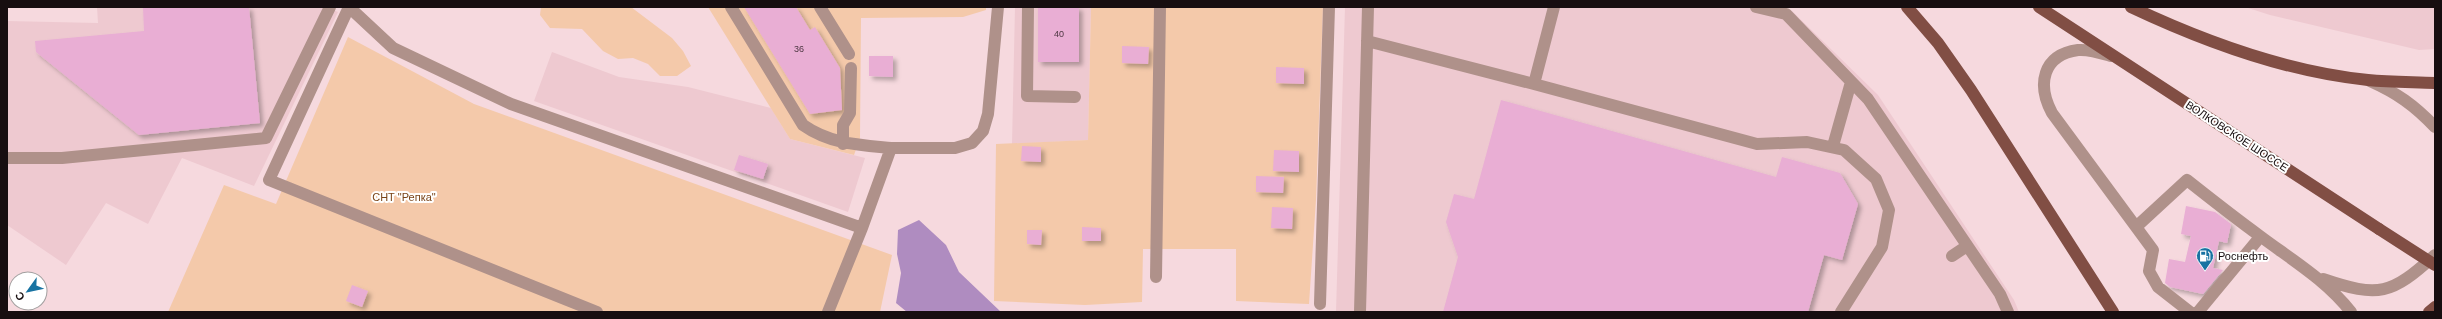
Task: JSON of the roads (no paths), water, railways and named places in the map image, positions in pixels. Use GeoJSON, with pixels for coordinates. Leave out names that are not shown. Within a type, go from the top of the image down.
{"type":"FeatureCollection","features":[{"type":"Feature","properties":{"kind":"main road"},"geometry":{"type":"LineString","coordinates":[[1907,7],[1938,43],[1971,90],[2113,312]]}},
{"type":"Feature","properties":{"kind":"main road","name":"ВОЛКОВСКОЕ ШОССЕ"},"geometry":{"type":"LineString","coordinates":[[2039,7],[2379,230],[2435,265]]}},
{"type":"Feature","properties":{"kind":"main road"},"geometry":{"type":"LineString","coordinates":[[2130,7],[2177,29],[2306,70],[2368,80],[2435,83]]}},
{"type":"Feature","properties":{"kind":"main road"},"geometry":{"type":"LineString","coordinates":[[2429,312],[2435,307]]}},
{"type":"Feature","properties":{"kind":"lane"},"geometry":{"type":"LineString","coordinates":[[7,158],[62,158],[266,138],[330,7]]}},
{"type":"Feature","properties":{"kind":"lane"},"geometry":{"type":"LineString","coordinates":[[597,312],[269,180],[349,7],[393,48],[511,104],[862,228]]}},
{"type":"Feature","properties":{"kind":"lane"},"geometry":{"type":"LineString","coordinates":[[731,7],[803,125],[815,133],[843,144],[891,148],[955,148],[972,143],[983,131],[988,114],[998,7]]}},
{"type":"Feature","properties":{"kind":"lane"},"geometry":{"type":"LineString","coordinates":[[820,7],[849,54]]}},
{"type":"Feature","properties":{"kind":"lane"},"geometry":{"type":"LineString","coordinates":[[1028,7],[1028,96],[1075,97]]}},
{"type":"Feature","properties":{"kind":"lane"},"geometry":{"type":"LineString","coordinates":[[1156,277],[1160,7]]}},
{"type":"Feature","properties":{"kind":"lane"},"geometry":{"type":"LineString","coordinates":[[1320,304],[1329,7]]}},
{"type":"Feature","properties":{"kind":"lane"},"geometry":{"type":"LineString","coordinates":[[1360,312],[1368,7]]}},
{"type":"Feature","properties":{"kind":"lane"},"geometry":{"type":"LineString","coordinates":[[1534,84],[1554,7]]}},
{"type":"Feature","properties":{"kind":"lane"},"geometry":{"type":"LineString","coordinates":[[1756,7],[1786,14],[1868,99],[2000,294],[2008,312]]}},
{"type":"Feature","properties":{"kind":"lane"},"geometry":{"type":"LineString","coordinates":[[1367,41],[1757,144],[1807,142],[1833,146],[1844,150],[1876,179],[1889,210],[1882,247],[1841,312]]}},
{"type":"Feature","properties":{"kind":"lane"},"geometry":{"type":"LineString","coordinates":[[2118,58],[2094,51],[2078,50],[2063,54],[2052,62],[2045,74],[2042,86],[2045,100],[2052,113],[2153,250],[2149,272],[2158,287],[2190,312]]}},
{"type":"Feature","properties":{"kind":"lane"},"geometry":{"type":"LineString","coordinates":[[843,144],[843,125],[850,113],[851,68]]}},
{"type":"Feature","properties":{"kind":"lane"},"geometry":{"type":"LineString","coordinates":[[2368,80],[2396,93],[2418,109],[2435,127]]}},
{"type":"Feature","properties":{"kind":"lane"},"geometry":{"type":"LineString","coordinates":[[1833,146],[1851,82]]}},
{"type":"Feature","properties":{"kind":"lane"},"geometry":{"type":"LineString","coordinates":[[828,312],[862,228],[891,148]]}},
{"type":"Feature","properties":{"kind":"lane"},"geometry":{"type":"LineString","coordinates":[[2136,227],[2187,180],[2260,237],[2318,278],[2341,298],[2351,312]]}},
{"type":"Feature","properties":{"kind":"lane"},"geometry":{"type":"LineString","coordinates":[[2198,312],[2260,237]]}},
{"type":"Feature","properties":{"kind":"lane"},"geometry":{"type":"LineString","coordinates":[[1952,256],[1968,246]]}},
{"type":"Feature","properties":{"kind":"lane"},"geometry":{"type":"LineString","coordinates":[[2318,278],[2369,292],[2397,286],[2435,255]]}},
{"type":"Feature","properties":{"kind":"lane"},"geometry":{"type":"LineString","coordinates":[[2105,298],[2120,312]]}},
{"type":"Feature","properties":{"kind":"place","name":"Роснефть"},"geometry":{"type":"Point","coordinates":[2205,271]}},
{"type":"Feature","properties":{"kind":"park label","name":"СНТ \"Репка\""},"geometry":{"type":"Point","coordinates":[404,197]}}]}
